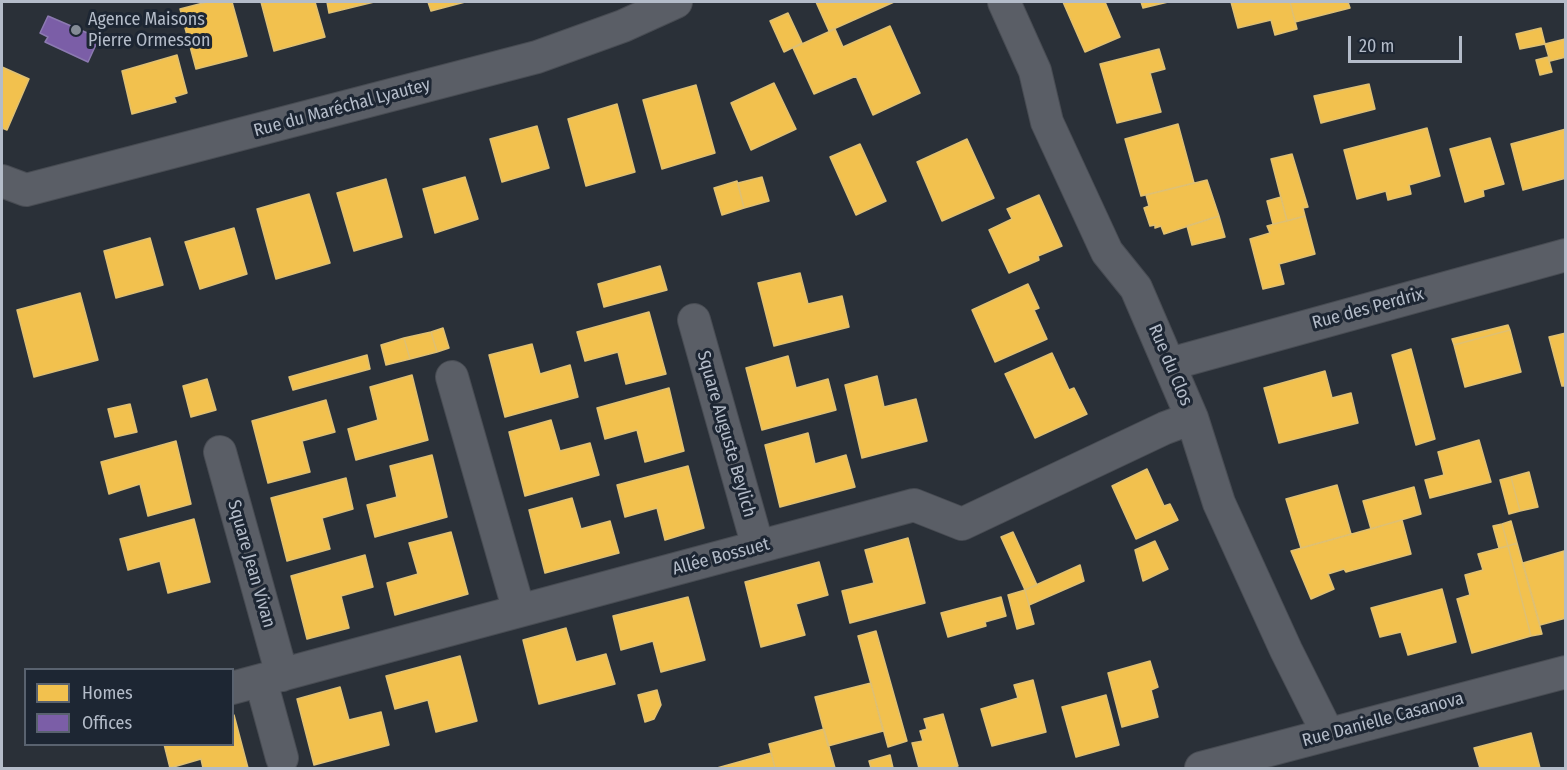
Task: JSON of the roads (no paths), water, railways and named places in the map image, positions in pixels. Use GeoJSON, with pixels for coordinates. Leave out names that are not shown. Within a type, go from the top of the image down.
{"type":"FeatureCollection","features":[{"type":"Feature","properties":{"kind":"street","name":"Rue du Maréchal Lyautey"},"geometry":{"type":"LineString","coordinates":[[2,181],[26,190],[537,57],[623,26],[676,2]]}},
{"type":"Feature","properties":{"kind":"street","name":"Rue du Clos"},"geometry":{"type":"LineString","coordinates":[[1004,2],[1035,71],[1047,123],[1107,252],[1136,288],[1192,418],[1219,503],[1286,650],[1328,734]]}},
{"type":"Feature","properties":{"kind":"street","name":"Rue des Perdrix"},"geometry":{"type":"LineString","coordinates":[[1170,364],[1566,255]]}},
{"type":"Feature","properties":{"kind":"street","name":"Square Auguste Beylich"},"geometry":{"type":"LineString","coordinates":[[694,321],[758,547]]}},
{"type":"Feature","properties":{"kind":"street"},"geometry":{"type":"LineString","coordinates":[[452,377],[519,611]]}},
{"type":"Feature","properties":{"kind":"street","name":"Allée Bossuet"},"geometry":{"type":"LineString","coordinates":[[259,681],[914,505],[962,524],[1165,428],[1192,418]]}},
{"type":"Feature","properties":{"kind":"street","name":"Square Jean Vivan"},"geometry":{"type":"LineString","coordinates":[[220,452],[259,681],[282,758]]}},
{"type":"Feature","properties":{"kind":"street","name":"Rue Danielle Casanova"},"geometry":{"type":"LineString","coordinates":[[1201,768],[1566,672]]}},
{"type":"Feature","properties":{"kind":"place","name":"Agence Maisons Pierre Ormesson"},"geometry":{"type":"Point","coordinates":[76,30]}}]}
